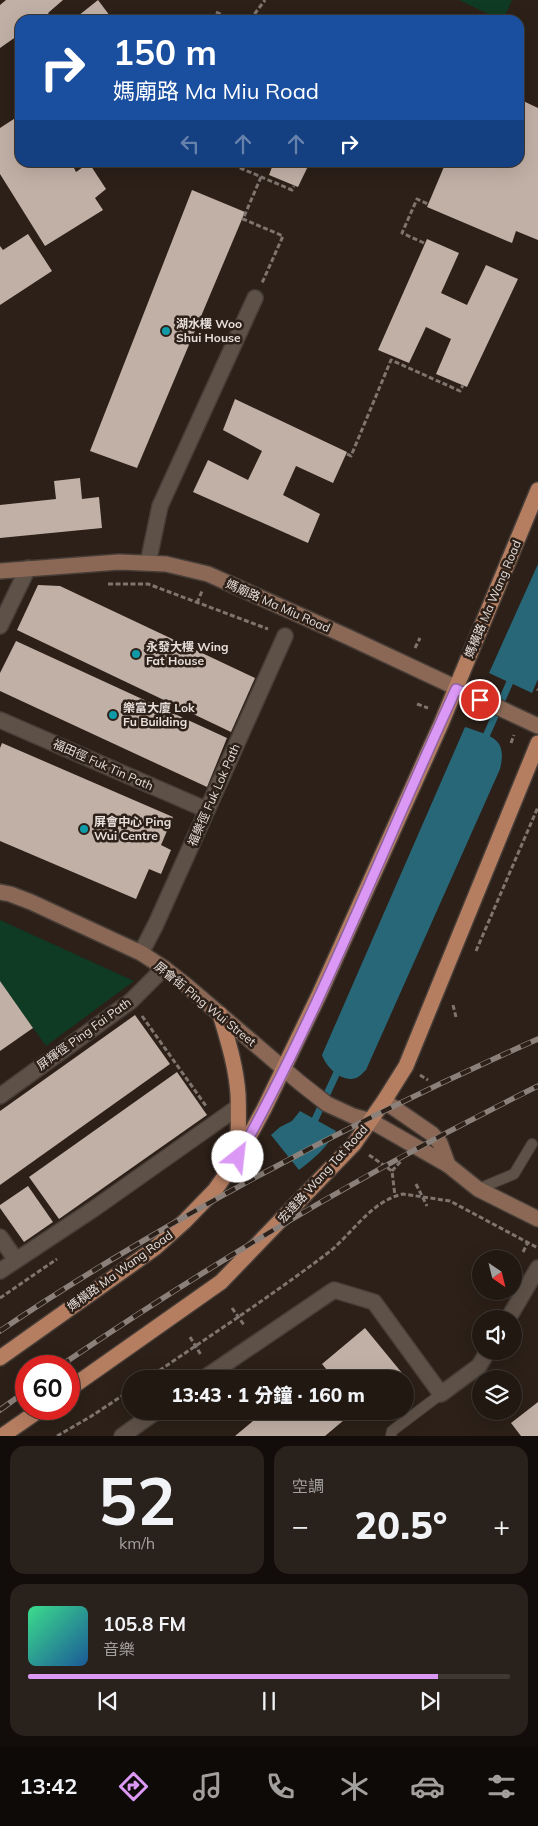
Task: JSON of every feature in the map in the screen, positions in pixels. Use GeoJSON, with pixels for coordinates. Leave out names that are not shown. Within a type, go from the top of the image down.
{"type":"FeatureCollection","features":[{"type":"Feature","properties":{"kind":"main road","name":"媽橫路 Ma Wang Road"},"geometry":{"type":"LineString","coordinates":[[0,1358],[155,1248],[215,1190],[238,1157],[264,1110],[461,692],[538,490]]}},
{"type":"Feature","properties":{"kind":"main road","name":"媽廟路 Ma Miu Road"},"geometry":{"type":"LineString","coordinates":[[0,571],[119,562],[166,564],[208,574],[538,726]]}},
{"type":"Feature","properties":{"kind":"main road","name":"宏達路 Wang Tat Road"},"geometry":{"type":"LineString","coordinates":[[80,1381],[221,1282],[354,1144],[406,1066],[538,743]]}},
{"type":"Feature","properties":{"kind":"main road","name":"屏會街 Ping Wui Street"},"geometry":{"type":"LineString","coordinates":[[0,892],[31,902],[141,953],[164,968],[327,1104],[353,1116],[371,1120],[448,1165],[478,1188],[538,1220]]}},
{"type":"Feature","properties":{"kind":"main road"},"geometry":{"type":"LineString","coordinates":[[220,1014],[232,1052],[238,1095],[238,1157]]}},
{"type":"Feature","properties":{"kind":"main road"},"geometry":{"type":"LineString","coordinates":[[384,1101],[432,1134],[440,1143],[448,1165]]}},
{"type":"Feature","properties":{"kind":"main road"},"geometry":{"type":"LineString","coordinates":[[2,1436],[25,1420]]}},
{"type":"Feature","properties":{"kind":"street"},"geometry":{"type":"LineString","coordinates":[[148,564],[160,506],[255,298]]}},
{"type":"Feature","properties":{"kind":"street"},"geometry":{"type":"LineString","coordinates":[[0,626],[28,568]]}},
{"type":"Feature","properties":{"kind":"street","name":"福樂徑 Fuk Lok Path"},"geometry":{"type":"LineString","coordinates":[[141,953],[285,636]]}},
{"type":"Feature","properties":{"kind":"street","name":"福田徑 Fuk Tin Path"},"geometry":{"type":"LineString","coordinates":[[0,720],[207,810]]}},
{"type":"Feature","properties":{"kind":"street","name":"屏輝徑 Ping Fai Path"},"geometry":{"type":"LineString","coordinates":[[0,1096],[131,1001],[164,968]]}},
{"type":"Feature","properties":{"kind":"street"},"geometry":{"type":"LineString","coordinates":[[0,1271],[95,1208],[238,1107]]}},
{"type":"Feature","properties":{"kind":"street"},"geometry":{"type":"LineString","coordinates":[[0,1237],[16,1260]]}},
{"type":"Feature","properties":{"kind":"street"},"geometry":{"type":"LineString","coordinates":[[515,1310],[534,1285],[538,1268]]}},
{"type":"Feature","properties":{"kind":"street"},"geometry":{"type":"LineString","coordinates":[[216,1370],[334,1290],[374,1302],[441,1394],[479,1366],[483,1360]]}},
{"type":"Feature","properties":{"kind":"street"},"geometry":{"type":"LineString","coordinates":[[122,1436],[144,1420]]}},
{"type":"Feature","properties":{"kind":"lane"},"geometry":{"type":"LineString","coordinates":[[478,1188],[514,1174],[532,1144]]}},
{"type":"Feature","properties":{"kind":"lane"},"geometry":{"type":"LineString","coordinates":[[391,1436],[392,1431],[441,1394]]}},
{"type":"Feature","properties":{"kind":"path"},"geometry":{"type":"LineString","coordinates":[[254,15],[265,0]]}},
{"type":"Feature","properties":{"kind":"path"},"geometry":{"type":"LineString","coordinates":[[216,12],[223,15]]}},
{"type":"Feature","properties":{"kind":"path"},"geometry":{"type":"LineString","coordinates":[[238,167],[292,190],[294,186]]}},
{"type":"Feature","properties":{"kind":"path"},"geometry":{"type":"LineString","coordinates":[[255,298],[283,236],[243,219],[261,177]]}},
{"type":"Feature","properties":{"kind":"path"},"geometry":{"type":"LineString","coordinates":[[424,243],[402,233],[418,199],[428,204]]}},
{"type":"Feature","properties":{"kind":"path"},"geometry":{"type":"LineString","coordinates":[[347,454],[351,456],[391,358],[460,391],[463,386]]}},
{"type":"Feature","properties":{"kind":"path"},"geometry":{"type":"LineString","coordinates":[[104,583],[123,585],[148,584],[285,636]]}},
{"type":"Feature","properties":{"kind":"path"},"geometry":{"type":"LineString","coordinates":[[475,952],[538,807]]}},
{"type":"Feature","properties":{"kind":"path"},"geometry":{"type":"LineString","coordinates":[[456,997],[452,1006],[456,1017]]}},
{"type":"Feature","properties":{"kind":"path"},"geometry":{"type":"LineString","coordinates":[[131,1001],[217,1121]]}},
{"type":"Feature","properties":{"kind":"path"},"geometry":{"type":"LineString","coordinates":[[392,1171],[396,1196]]}},
{"type":"Feature","properties":{"kind":"path"},"geometry":{"type":"LineString","coordinates":[[416,1184],[427,1206]]}},
{"type":"Feature","properties":{"kind":"path"},"geometry":{"type":"LineString","coordinates":[[160,1370],[284,1285],[331,1250],[368,1213],[396,1196],[403,1194],[450,1201],[538,1248]]}},
{"type":"Feature","properties":{"kind":"path"},"geometry":{"type":"LineString","coordinates":[[523,1252],[528,1242]]}},
{"type":"Feature","properties":{"kind":"path"},"geometry":{"type":"LineString","coordinates":[[232,1308],[244,1324]]}},
{"type":"Feature","properties":{"kind":"path"},"geometry":{"type":"LineString","coordinates":[[190,1337],[201,1355]]}},
{"type":"Feature","properties":{"kind":"path"},"geometry":{"type":"LineString","coordinates":[[57,1436],[90,1418],[122,1396]]}},
{"type":"Feature","properties":{"kind":"green space"},"geometry":{"type":"Polygon","coordinates":[[[459,0],[512,0],[505,15],[490,15],[459,0]]]}},
{"type":"Feature","properties":{"kind":"green space"},"geometry":{"type":"Polygon","coordinates":[[[0,920],[134,981],[46,1046],[0,982],[0,920]]]}},
{"type":"Feature","properties":{"kind":"water"},"geometry":{"type":"Polygon","coordinates":[[[538,564],[538,679],[532,693],[489,673],[538,564]]]}},
{"type":"Feature","properties":{"kind":"water"},"geometry":{"type":"Polygon","coordinates":[[[465,727],[495,739],[501,750],[500,769],[366,1070],[357,1077],[345,1078],[331,1069],[322,1055],[465,727]]]}},
{"type":"Feature","properties":{"kind":"water"},"geometry":{"type":"Polygon","coordinates":[[[300,1111],[336,1131],[320,1152],[299,1170],[271,1135],[280,1127],[292,1121],[300,1111]]]}},
{"type":"Feature","properties":{"kind":"building"},"geometry":{"type":"Polygon","coordinates":[[[6,0],[63,0],[48,13],[49,15],[15,15],[15,38],[0,48],[0,5],[6,0]]]}},
{"type":"Feature","properties":{"kind":"building"},"geometry":{"type":"Polygon","coordinates":[[[98,0],[109,15],[79,15],[98,0]]]}},
{"type":"Feature","properties":{"kind":"building"},"geometry":{"type":"Polygon","coordinates":[[[524,101],[538,108],[538,240],[516,231],[512,243],[427,207],[444,167],[524,167],[524,101]]]}},
{"type":"Feature","properties":{"kind":"building"},"geometry":{"type":"Polygon","coordinates":[[[15,118],[15,167],[74,167],[76,172],[83,167],[92,167],[106,189],[95,198],[103,210],[45,246],[0,174],[0,128],[15,118]]]}},
{"type":"Feature","properties":{"kind":"building"},"geometry":{"type":"Polygon","coordinates":[[[272,167],[308,167],[298,187],[269,175],[272,167]]]}},
{"type":"Feature","properties":{"kind":"building","name":"湖水樓 Woo Shui House"},"geometry":{"type":"Polygon","coordinates":[[[192,190],[245,212],[137,468],[90,451],[192,190]]]}},
{"type":"Feature","properties":{"kind":"building"},"geometry":{"type":"Polygon","coordinates":[[[28,234],[52,271],[0,305],[0,246],[3,250],[28,234]]]}},
{"type":"Feature","properties":{"kind":"building"},"geometry":{"type":"Polygon","coordinates":[[[427,239],[459,253],[441,293],[467,305],[486,265],[518,279],[467,387],[436,374],[451,339],[426,327],[409,363],[378,350],[427,239]]]}},
{"type":"Feature","properties":{"kind":"building"},"geometry":{"type":"Polygon","coordinates":[[[235,399],[347,452],[333,483],[296,466],[283,495],[320,514],[308,543],[193,492],[208,460],[248,480],[262,451],[223,430],[235,399]]]}},
{"type":"Feature","properties":{"kind":"building"},"geometry":{"type":"Polygon","coordinates":[[[80,478],[82,499],[99,497],[102,528],[0,538],[0,505],[56,499],[54,481],[80,478]]]}},
{"type":"Feature","properties":{"kind":"building","name":"永發大樓 Wing Fat House"},"geometry":{"type":"Polygon","coordinates":[[[38,585],[60,586],[255,678],[231,732],[17,630],[38,585]]]}},
{"type":"Feature","properties":{"kind":"building","name":"樂富大廈 Lok Fu Building"},"geometry":{"type":"Polygon","coordinates":[[[16,641],[227,738],[207,787],[0,691],[0,673],[16,641]]]}},
{"type":"Feature","properties":{"kind":"building","name":"屏會中心 Ping Wui Centre"},"geometry":{"type":"Polygon","coordinates":[[[2,743],[173,817],[161,845],[171,850],[161,874],[149,869],[136,899],[0,841],[0,748],[2,743]]]}},
{"type":"Feature","properties":{"kind":"building"},"geometry":{"type":"Polygon","coordinates":[[[0,981],[33,1028],[0,1051],[0,981]]]}},
{"type":"Feature","properties":{"kind":"building"},"geometry":{"type":"Polygon","coordinates":[[[135,1015],[170,1064],[0,1185],[0,1111],[135,1015]]]}},
{"type":"Feature","properties":{"kind":"building"},"geometry":{"type":"Polygon","coordinates":[[[177,1072],[207,1115],[59,1219],[29,1177],[177,1072]]]}},
{"type":"Feature","properties":{"kind":"building"},"geometry":{"type":"Polygon","coordinates":[[[28,1186],[53,1222],[24,1242],[0,1208],[0,1205],[28,1186]]]}},
{"type":"Feature","properties":{"kind":"building"},"geometry":{"type":"Polygon","coordinates":[[[365,1328],[400,1370],[327,1370],[322,1364],[365,1328]]]}},
{"type":"Feature","properties":{"kind":"building"},"geometry":{"type":"Polygon","coordinates":[[[538,1402],[538,1436],[521,1436],[511,1423],[515,1420],[522,1420],[522,1414],[538,1402]]]}},
{"type":"Feature","properties":{"kind":"building"},"geometry":{"type":"Polygon","coordinates":[[[254,1420],[344,1420],[325,1436],[235,1436],[254,1420]]]}},
{"type":"Feature","properties":{"kind":"waterway"},"geometry":{"type":"LineString","coordinates":[[483,743],[513,675]]}},
{"type":"Feature","properties":{"kind":"waterway"},"geometry":{"type":"LineString","coordinates":[[312,1126],[340,1066]]}},
{"type":"Feature","properties":{"kind":"railway"},"geometry":{"type":"LineString","coordinates":[[0,1331],[115,1257],[272,1168],[404,1101],[538,1039]]}},
{"type":"Feature","properties":{"kind":"railway"},"geometry":{"type":"LineString","coordinates":[[76,1355],[235,1253],[354,1183],[538,1086]]}},
{"type":"Feature","properties":{"kind":"railway"},"geometry":{"type":"LineString","coordinates":[[0,1410],[15,1399]]}},
{"type":"Feature","properties":{"kind":"place","name":"湖水樓 Woo Shui House"},"geometry":{"type":"Point","coordinates":[166,331]}},
{"type":"Feature","properties":{"kind":"place","name":"永發大樓 Wing Fat House"},"geometry":{"type":"Point","coordinates":[136,654]}},
{"type":"Feature","properties":{"kind":"place","name":"樂富大廈 Lok Fu Building"},"geometry":{"type":"Point","coordinates":[113,715]}},
{"type":"Feature","properties":{"kind":"place","name":"屏會中心 Ping Wui Centre"},"geometry":{"type":"Point","coordinates":[84,829]}},
{"type":"Feature","properties":{"kind":"route"},"geometry":{"type":"LineString","coordinates":[[238,1157],[264,1110],[312,1010],[456,689],[480,700]]}}]}
